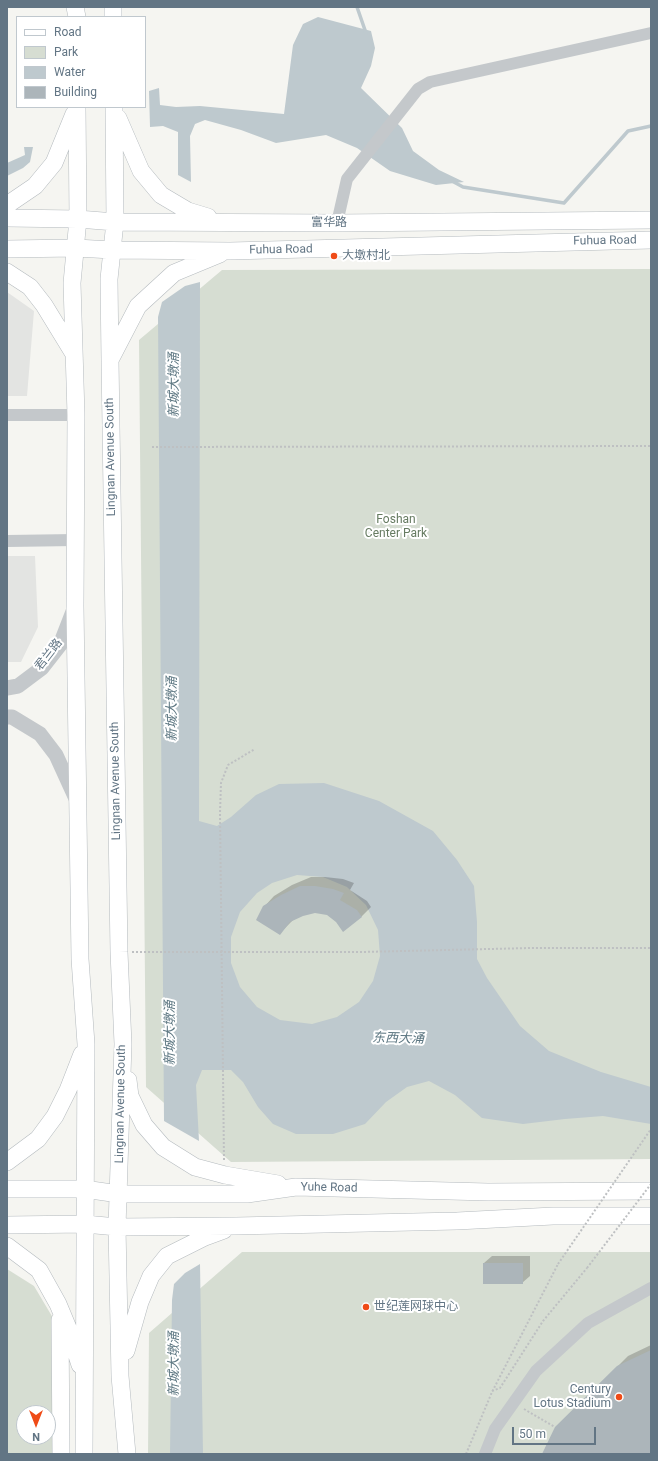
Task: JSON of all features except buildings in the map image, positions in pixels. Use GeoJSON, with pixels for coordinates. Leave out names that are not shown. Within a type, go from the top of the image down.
{"type":"FeatureCollection","features":[{"type":"Feature","properties":{"kind":"main road"},"geometry":{"type":"LineString","coordinates":[[7,205],[35,186],[54,163],[77,108]]}},
{"type":"Feature","properties":{"kind":"main road"},"geometry":{"type":"LineString","coordinates":[[77,108],[78,219],[72,283],[76,415],[75,606],[80,960],[86,1044],[84,1189],[84,1454]]}},
{"type":"Feature","properties":{"kind":"main road"},"geometry":{"type":"LineString","coordinates":[[114,108],[141,171],[161,195],[188,211],[232,223]]}},
{"type":"Feature","properties":{"kind":"main road","name":"Lingnan Avenue South"},"geometry":{"type":"LineString","coordinates":[[114,108],[115,222],[109,279],[119,952],[123,1044],[117,1226],[120,1376],[127,1454]]}},
{"type":"Feature","properties":{"kind":"main road","name":"富华路"},"geometry":{"type":"LineString","coordinates":[[7,218],[78,219],[115,222],[232,223],[651,220]]}},
{"type":"Feature","properties":{"kind":"main road","name":"Fuhua Road"},"geometry":{"type":"LineString","coordinates":[[7,249],[76,248],[112,250],[230,251],[651,240]]}},
{"type":"Feature","properties":{"kind":"main road"},"geometry":{"type":"LineString","coordinates":[[110,360],[138,306],[174,273],[230,251]]}},
{"type":"Feature","properties":{"kind":"main road"},"geometry":{"type":"LineString","coordinates":[[7,272],[30,287],[44,305],[75,356]]}},
{"type":"Feature","properties":{"kind":"main road"},"geometry":{"type":"LineString","coordinates":[[7,1162],[38,1139],[54,1116],[68,1090],[86,1044]]}},
{"type":"Feature","properties":{"kind":"main road"},"geometry":{"type":"LineString","coordinates":[[123,1044],[130,1096],[144,1126],[163,1147],[195,1167],[225,1176],[296,1187]]}},
{"type":"Feature","properties":{"kind":"main road","name":"Yuhe Road"},"geometry":{"type":"LineString","coordinates":[[7,1189],[84,1189],[119,1194],[247,1194],[296,1187],[488,1192],[651,1191]]}},
{"type":"Feature","properties":{"kind":"main road"},"geometry":{"type":"LineString","coordinates":[[7,1225],[85,1224],[117,1226],[236,1226],[457,1221],[553,1216],[651,1216]]}},
{"type":"Feature","properties":{"kind":"main road"},"geometry":{"type":"LineString","coordinates":[[120,1376],[131,1328],[151,1276],[167,1256],[205,1236],[236,1226]]}},
{"type":"Feature","properties":{"kind":"main road"},"geometry":{"type":"LineString","coordinates":[[7,1246],[39,1270],[68,1328],[84,1380]]}},
{"type":"Feature","properties":{"kind":"main road"},"geometry":{"type":"LineString","coordinates":[[60,1310],[61,1454]]}},
{"type":"Feature","properties":{"kind":"street"},"geometry":{"type":"LineString","coordinates":[[337,223],[347,179],[418,89],[430,82],[651,33]]}},
{"type":"Feature","properties":{"kind":"street"},"geometry":{"type":"LineString","coordinates":[[7,415],[76,415]]}},
{"type":"Feature","properties":{"kind":"street"},"geometry":{"type":"LineString","coordinates":[[7,541],[75,540]]}},
{"type":"Feature","properties":{"kind":"street","name":"君兰路"},"geometry":{"type":"LineString","coordinates":[[7,688],[18,686],[42,668],[60,645],[75,606]]}},
{"type":"Feature","properties":{"kind":"street"},"geometry":{"type":"LineString","coordinates":[[7,717],[12,717],[40,734],[56,755],[78,804]]}},
{"type":"Feature","properties":{"kind":"street"},"geometry":{"type":"LineString","coordinates":[[485,1454],[495,1429],[536,1371],[588,1323],[651,1288]]}},
{"type":"Feature","properties":{"kind":"path"},"geometry":{"type":"LineString","coordinates":[[152,447],[651,446]]}},
{"type":"Feature","properties":{"kind":"path"},"geometry":{"type":"LineString","coordinates":[[225,1176],[220,813],[221,783],[228,765],[254,749]]}},
{"type":"Feature","properties":{"kind":"path"},"geometry":{"type":"LineString","coordinates":[[119,952],[362,952],[501,948],[651,948]]}},
{"type":"Feature","properties":{"kind":"path"},"geometry":{"type":"LineString","coordinates":[[466,1454],[492,1392],[558,1264],[651,1129]]}},
{"type":"Feature","properties":{"kind":"path"},"geometry":{"type":"LineString","coordinates":[[492,1392],[500,1388],[543,1321],[587,1268],[651,1184]]}},
{"type":"Feature","properties":{"kind":"path"},"geometry":{"type":"LineString","coordinates":[[514,1403],[555,1427]]}},
{"type":"Feature","properties":{"kind":"shaded area"},"geometry":{"type":"Polygon","coordinates":[[[7,292],[34,311],[27,396],[7,396],[7,292]]]}},
{"type":"Feature","properties":{"kind":"shaded area"},"geometry":{"type":"Polygon","coordinates":[[[7,556],[35,556],[38,627],[21,662],[7,662],[7,556]]]}},
{"type":"Feature","properties":{"kind":"green space","name":"Foshan Center Park"},"geometry":{"type":"Polygon","coordinates":[[[651,269],[651,1159],[231,1162],[146,1087],[139,340],[222,270],[651,269]]]}},
{"type":"Feature","properties":{"kind":"green space"},"geometry":{"type":"Polygon","coordinates":[[[242,1252],[651,1252],[651,1454],[148,1454],[149,1333],[242,1252]]]}},
{"type":"Feature","properties":{"kind":"green space"},"geometry":{"type":"Polygon","coordinates":[[[7,1269],[34,1286],[56,1323],[59,1454],[7,1454],[7,1269]]]}},
{"type":"Feature","properties":{"kind":"water"},"geometry":{"type":"Polygon","coordinates":[[[318,17],[371,31],[375,48],[371,66],[361,88],[402,128],[413,151],[439,170],[464,182],[436,185],[390,171],[357,148],[326,135],[276,143],[241,130],[205,120],[195,124],[190,136],[191,182],[178,175],[178,132],[163,126],[150,127],[149,91],[159,88],[160,105],[176,107],[200,106],[284,114],[293,45],[303,24],[318,17]]]}},
{"type":"Feature","properties":{"kind":"water"},"geometry":{"type":"Polygon","coordinates":[[[24,147],[33,147],[30,162],[23,168],[7,176],[7,163],[25,155],[24,147]]]}},
{"type":"Feature","properties":{"kind":"water"},"geometry":{"type":"Polygon","coordinates":[[[200,282],[199,821],[217,826],[231,817],[256,795],[279,784],[324,783],[379,801],[433,831],[457,860],[474,886],[477,922],[477,959],[487,978],[520,1026],[549,1051],[601,1072],[651,1087],[651,1124],[603,1116],[523,1124],[482,1118],[455,1095],[429,1081],[407,1087],[386,1102],[365,1124],[333,1134],[296,1134],[273,1124],[258,1107],[243,1082],[231,1070],[202,1070],[196,1085],[199,1141],[164,1121],[158,317],[162,302],[185,286],[200,282]],[[297,875],[272,883],[257,893],[240,912],[231,937],[231,963],[240,987],[257,1007],[280,1020],[312,1024],[337,1017],[359,1002],[373,981],[380,956],[378,930],[366,905],[347,887],[323,877],[297,875]]]}},
{"type":"Feature","properties":{"kind":"water","name":"新城大墩涌"},"geometry":{"type":"Polygon","coordinates":[[[200,1264],[203,1454],[170,1454],[172,1300],[174,1284],[185,1273],[200,1264]]]}},
{"type":"Feature","properties":{"kind":"waterway"},"geometry":{"type":"LineString","coordinates":[[357,7],[366,33]]}},
{"type":"Feature","properties":{"kind":"waterway"},"geometry":{"type":"LineString","coordinates":[[452,181],[463,187],[564,203],[628,131],[651,126]]}},
{"type":"Feature","properties":{"kind":"place","name":"大墩村北"},"geometry":{"type":"Point","coordinates":[334,256]}},
{"type":"Feature","properties":{"kind":"place","name":"世纪莲网球中心"},"geometry":{"type":"Point","coordinates":[366,1307]}},
{"type":"Feature","properties":{"kind":"place","name":"Century Lotus Stadium"},"geometry":{"type":"Point","coordinates":[619,1397]}},
{"type":"Feature","properties":{"kind":"water label","name":"东西大涌"},"geometry":{"type":"Point","coordinates":[398,1039]}}]}
